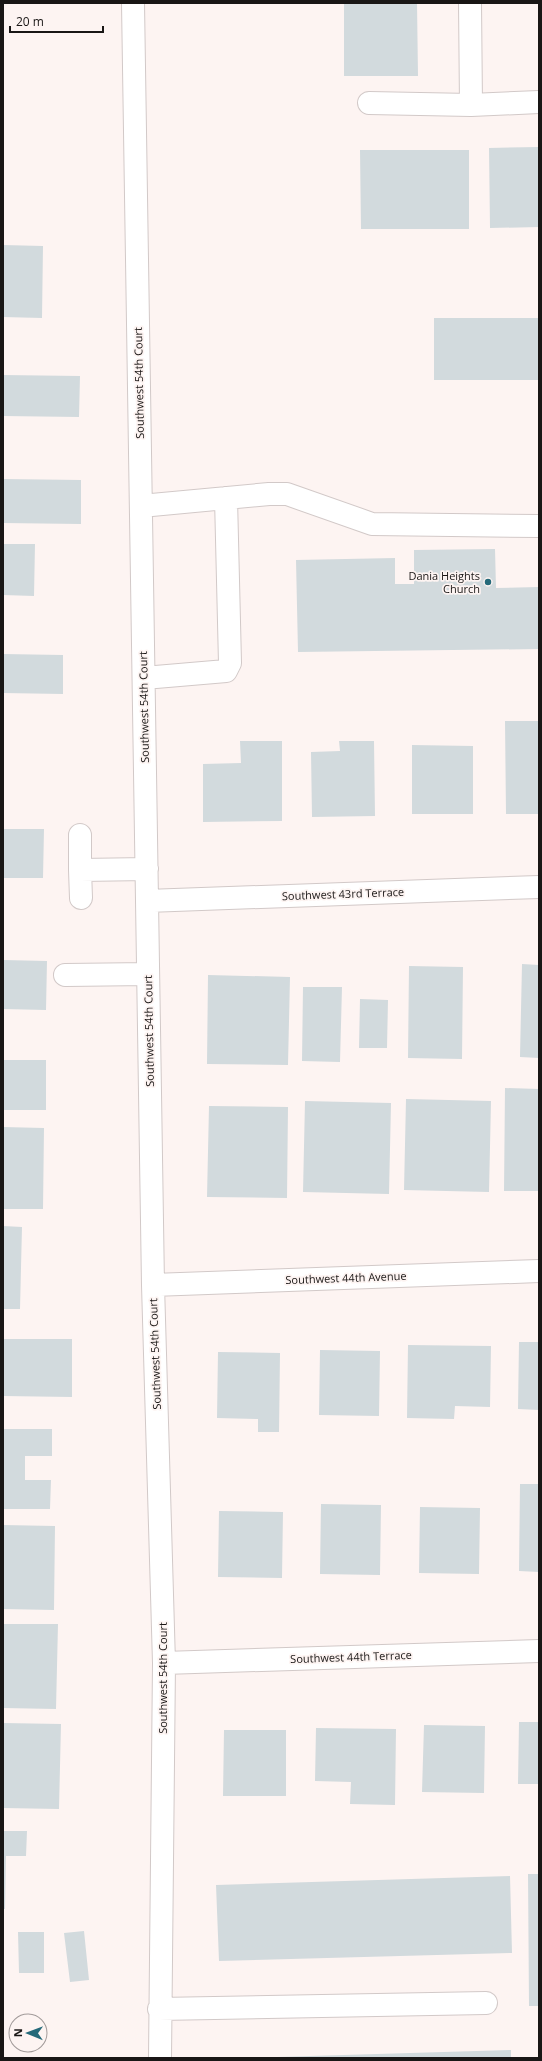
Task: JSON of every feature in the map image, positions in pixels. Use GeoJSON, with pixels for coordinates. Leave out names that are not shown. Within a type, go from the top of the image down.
{"type":"FeatureCollection","features":[{"type":"Feature","properties":{"kind":"street","name":"Southwest 54th Court"},"geometry":{"type":"LineString","coordinates":[[133,3],[153,1285],[164,1663],[159,2009],[160,2058]]}},
{"type":"Feature","properties":{"kind":"street"},"geometry":{"type":"LineString","coordinates":[[470,3],[470,105]]}},
{"type":"Feature","properties":{"kind":"street"},"geometry":{"type":"LineString","coordinates":[[369,104],[470,105],[539,102]]}},
{"type":"Feature","properties":{"kind":"street"},"geometry":{"type":"LineString","coordinates":[[142,506],[268,494],[287,494],[372,524],[539,526]]}},
{"type":"Feature","properties":{"kind":"street"},"geometry":{"type":"LineString","coordinates":[[144,678],[226,671],[230,663],[226,498]]}},
{"type":"Feature","properties":{"kind":"street"},"geometry":{"type":"LineString","coordinates":[[80,834],[81,898]]}},
{"type":"Feature","properties":{"kind":"street"},"geometry":{"type":"LineString","coordinates":[[80,870],[146,869]]}},
{"type":"Feature","properties":{"kind":"street","name":"Southwest 43rd Terrace"},"geometry":{"type":"LineString","coordinates":[[147,901],[539,887]]}},
{"type":"Feature","properties":{"kind":"street"},"geometry":{"type":"LineString","coordinates":[[65,976],[148,974]]}},
{"type":"Feature","properties":{"kind":"street","name":"Southwest 44th Avenue"},"geometry":{"type":"LineString","coordinates":[[153,1285],[539,1270]]}},
{"type":"Feature","properties":{"kind":"street","name":"Southwest 44th Terrace"},"geometry":{"type":"LineString","coordinates":[[164,1663],[539,1651]]}},
{"type":"Feature","properties":{"kind":"street"},"geometry":{"type":"LineString","coordinates":[[159,2009],[486,2003]]}},
{"type":"Feature","properties":{"kind":"building"},"geometry":{"type":"Polygon","coordinates":[[[344,3],[417,3],[418,76],[344,76],[344,3]]]}},
{"type":"Feature","properties":{"kind":"building"},"geometry":{"type":"Polygon","coordinates":[[[539,147],[539,227],[490,228],[489,148],[539,147]]]}},
{"type":"Feature","properties":{"kind":"building"},"geometry":{"type":"Polygon","coordinates":[[[360,150],[469,150],[469,229],[361,229],[360,150]]]}},
{"type":"Feature","properties":{"kind":"building"},"geometry":{"type":"Polygon","coordinates":[[[3,245],[43,246],[42,318],[3,317],[3,245]]]}},
{"type":"Feature","properties":{"kind":"building"},"geometry":{"type":"Polygon","coordinates":[[[434,318],[539,318],[539,380],[434,380],[434,318]]]}},
{"type":"Feature","properties":{"kind":"building"},"geometry":{"type":"Polygon","coordinates":[[[3,375],[80,376],[79,417],[3,416],[3,375]]]}},
{"type":"Feature","properties":{"kind":"building"},"geometry":{"type":"Polygon","coordinates":[[[3,479],[81,480],[81,524],[3,523],[3,479]]]}},
{"type":"Feature","properties":{"kind":"building"},"geometry":{"type":"Polygon","coordinates":[[[3,544],[35,544],[34,596],[3,595],[3,544]]]}},
{"type":"Feature","properties":{"kind":"building"},"geometry":{"type":"Polygon","coordinates":[[[495,549],[496,588],[539,587],[539,649],[298,652],[296,560],[395,558],[395,584],[414,584],[414,550],[495,549]]]}},
{"type":"Feature","properties":{"kind":"building"},"geometry":{"type":"Polygon","coordinates":[[[3,654],[63,655],[63,694],[3,693],[3,654]]]}},
{"type":"Feature","properties":{"kind":"building"},"geometry":{"type":"Polygon","coordinates":[[[505,721],[539,721],[539,814],[506,814],[505,721]]]}},
{"type":"Feature","properties":{"kind":"building"},"geometry":{"type":"Polygon","coordinates":[[[240,741],[282,741],[282,821],[203,822],[203,764],[241,763],[240,741]]]}},
{"type":"Feature","properties":{"kind":"building"},"geometry":{"type":"Polygon","coordinates":[[[339,741],[374,741],[375,816],[312,817],[311,752],[340,751],[339,741]]]}},
{"type":"Feature","properties":{"kind":"building"},"geometry":{"type":"Polygon","coordinates":[[[412,745],[473,746],[473,814],[412,814],[412,745]]]}},
{"type":"Feature","properties":{"kind":"building"},"geometry":{"type":"Polygon","coordinates":[[[3,829],[44,829],[43,878],[3,878],[3,829]]]}},
{"type":"Feature","properties":{"kind":"building"},"geometry":{"type":"Polygon","coordinates":[[[3,960],[47,961],[46,1010],[3,1009],[3,960]]]}},
{"type":"Feature","properties":{"kind":"building"},"geometry":{"type":"Polygon","coordinates":[[[522,964],[539,965],[539,1058],[520,1057],[522,964]]]}},
{"type":"Feature","properties":{"kind":"building"},"geometry":{"type":"Polygon","coordinates":[[[409,966],[463,967],[462,1059],[408,1058],[409,966]]]}},
{"type":"Feature","properties":{"kind":"building"},"geometry":{"type":"Polygon","coordinates":[[[208,975],[290,977],[288,1065],[207,1064],[208,975]]]}},
{"type":"Feature","properties":{"kind":"building"},"geometry":{"type":"Polygon","coordinates":[[[303,987],[342,987],[340,1062],[302,1061],[303,987]]]}},
{"type":"Feature","properties":{"kind":"building"},"geometry":{"type":"Polygon","coordinates":[[[360,999],[388,1000],[387,1048],[359,1048],[360,999]]]}},
{"type":"Feature","properties":{"kind":"building"},"geometry":{"type":"Polygon","coordinates":[[[3,1060],[46,1060],[46,1110],[3,1110],[3,1060]]]}},
{"type":"Feature","properties":{"kind":"building"},"geometry":{"type":"Polygon","coordinates":[[[505,1088],[539,1089],[539,1191],[504,1191],[505,1088]]]}},
{"type":"Feature","properties":{"kind":"building"},"geometry":{"type":"Polygon","coordinates":[[[406,1099],[491,1101],[489,1192],[404,1190],[406,1099]]]}},
{"type":"Feature","properties":{"kind":"building"},"geometry":{"type":"Polygon","coordinates":[[[305,1101],[391,1103],[389,1194],[303,1192],[305,1101]]]}},
{"type":"Feature","properties":{"kind":"building"},"geometry":{"type":"Polygon","coordinates":[[[209,1106],[288,1107],[287,1198],[207,1197],[209,1106]]]}},
{"type":"Feature","properties":{"kind":"building"},"geometry":{"type":"Polygon","coordinates":[[[3,1127],[44,1128],[43,1209],[3,1209],[3,1127]]]}},
{"type":"Feature","properties":{"kind":"building"},"geometry":{"type":"Polygon","coordinates":[[[3,1226],[22,1227],[20,1309],[3,1309],[3,1226]]]}},
{"type":"Feature","properties":{"kind":"building"},"geometry":{"type":"Polygon","coordinates":[[[3,1339],[72,1339],[72,1397],[3,1396],[3,1339]]]}},
{"type":"Feature","properties":{"kind":"building"},"geometry":{"type":"Polygon","coordinates":[[[519,1342],[539,1342],[539,1410],[518,1409],[519,1342]]]}},
{"type":"Feature","properties":{"kind":"building"},"geometry":{"type":"Polygon","coordinates":[[[408,1345],[491,1346],[490,1407],[455,1406],[454,1419],[407,1418],[408,1345]]]}},
{"type":"Feature","properties":{"kind":"building"},"geometry":{"type":"Polygon","coordinates":[[[320,1350],[380,1351],[379,1416],[319,1415],[320,1350]]]}},
{"type":"Feature","properties":{"kind":"building"},"geometry":{"type":"Polygon","coordinates":[[[218,1352],[280,1353],[279,1432],[258,1432],[258,1419],[217,1418],[218,1352]]]}},
{"type":"Feature","properties":{"kind":"building"},"geometry":{"type":"Polygon","coordinates":[[[3,1429],[52,1429],[52,1456],[25,1456],[25,1480],[51,1480],[50,1509],[3,1509],[3,1429]]]}},
{"type":"Feature","properties":{"kind":"building"},"geometry":{"type":"Polygon","coordinates":[[[520,1484],[539,1484],[539,1572],[519,1571],[520,1484]]]}},
{"type":"Feature","properties":{"kind":"building"},"geometry":{"type":"Polygon","coordinates":[[[321,1504],[381,1505],[380,1575],[320,1574],[321,1504]]]}},
{"type":"Feature","properties":{"kind":"building"},"geometry":{"type":"Polygon","coordinates":[[[420,1507],[480,1508],[479,1574],[419,1573],[420,1507]]]}},
{"type":"Feature","properties":{"kind":"building"},"geometry":{"type":"Polygon","coordinates":[[[219,1511],[283,1512],[282,1578],[218,1577],[219,1511]]]}},
{"type":"Feature","properties":{"kind":"building"},"geometry":{"type":"Polygon","coordinates":[[[3,1525],[55,1526],[54,1610],[3,1609],[3,1525]]]}},
{"type":"Feature","properties":{"kind":"building"},"geometry":{"type":"Polygon","coordinates":[[[3,1624],[58,1624],[56,1709],[3,1708],[3,1624]]]}},
{"type":"Feature","properties":{"kind":"building"},"geometry":{"type":"Polygon","coordinates":[[[519,1722],[539,1722],[539,1784],[518,1784],[519,1722]]]}},
{"type":"Feature","properties":{"kind":"building"},"geometry":{"type":"Polygon","coordinates":[[[3,1723],[61,1724],[59,1809],[3,1808],[3,1723]]]}},
{"type":"Feature","properties":{"kind":"building"},"geometry":{"type":"Polygon","coordinates":[[[424,1725],[485,1726],[484,1793],[422,1792],[424,1725]]]}},
{"type":"Feature","properties":{"kind":"building"},"geometry":{"type":"Polygon","coordinates":[[[316,1728],[396,1729],[395,1805],[350,1804],[351,1782],[315,1781],[316,1728]]]}},
{"type":"Feature","properties":{"kind":"building"},"geometry":{"type":"Polygon","coordinates":[[[224,1730],[286,1730],[286,1796],[223,1796],[224,1730]]]}},
{"type":"Feature","properties":{"kind":"building"},"geometry":{"type":"Polygon","coordinates":[[[3,1831],[27,1831],[26,1856],[6,1856],[5,1909],[3,1909],[3,1831]]]}},
{"type":"Feature","properties":{"kind":"building"},"geometry":{"type":"Polygon","coordinates":[[[528,1874],[539,1874],[539,2006],[529,2006],[528,1874]]]}},
{"type":"Feature","properties":{"kind":"building"},"geometry":{"type":"Polygon","coordinates":[[[510,1876],[512,1953],[219,1961],[216,1885],[510,1876]]]}},
{"type":"Feature","properties":{"kind":"building"},"geometry":{"type":"Polygon","coordinates":[[[84,1931],[89,1980],[70,1982],[64,1933],[84,1931]]]}},
{"type":"Feature","properties":{"kind":"building"},"geometry":{"type":"Polygon","coordinates":[[[18,1932],[44,1932],[44,1973],[19,1973],[18,1932]]]}},
{"type":"Feature","properties":{"kind":"building"},"geometry":{"type":"Polygon","coordinates":[[[511,2050],[511,2058],[277,2058],[277,2057],[511,2050]]]}},
{"type":"Feature","properties":{"kind":"place","name":"Dania Heights Church"},"geometry":{"type":"Point","coordinates":[488,582]}}]}
